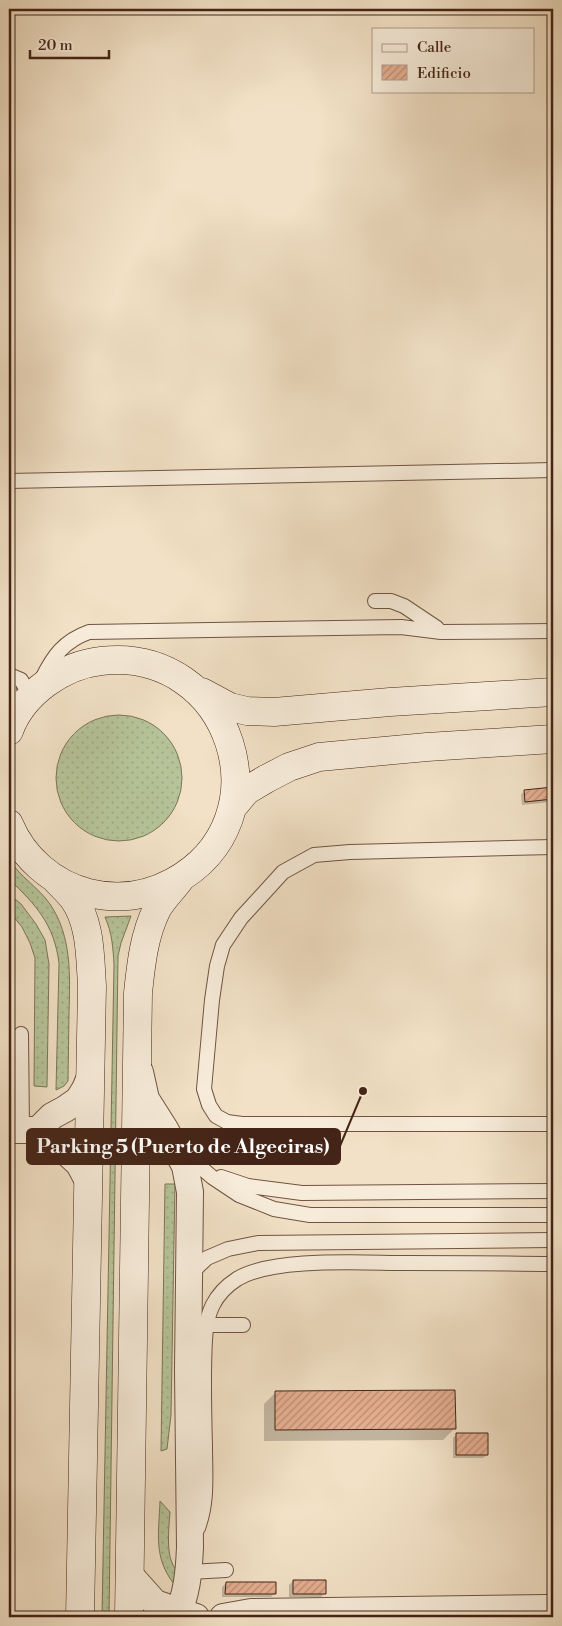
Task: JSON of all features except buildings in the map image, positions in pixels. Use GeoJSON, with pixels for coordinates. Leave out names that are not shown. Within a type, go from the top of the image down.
{"type":"FeatureCollection","features":[{"type":"Feature","properties":{"kind":"main road"},"geometry":{"type":"LineString","coordinates":[[17,708],[53,678],[72,668],[93,662],[115,659],[158,666],[177,676],[195,689],[230,707],[247,711],[274,712],[390,702],[553,692]]}},
{"type":"Feature","properties":{"kind":"main road"},"geometry":{"type":"LineString","coordinates":[[10,828],[25,852],[39,867],[57,880],[77,890],[98,895],[120,897],[142,894],[162,888],[181,878],[199,864],[213,848],[224,829],[232,808],[235,787],[235,765],[230,743],[222,723],[210,704],[195,689]]}},
{"type":"Feature","properties":{"kind":"main road"},"geometry":{"type":"LineString","coordinates":[[232,808],[246,791],[266,779],[289,767],[319,756],[553,739]]}},
{"type":"Feature","properties":{"kind":"main road"},"geometry":{"type":"LineString","coordinates":[[129,1617],[138,993],[142,955],[158,908],[181,878]]}},
{"type":"Feature","properties":{"kind":"main road"},"geometry":{"type":"LineString","coordinates":[[57,880],[73,899],[84,920],[90,951],[92,986],[80,1617]]}},
{"type":"Feature","properties":{"kind":"street"},"geometry":{"type":"LineString","coordinates":[[130,1575],[156,1603],[184,1615],[190,1560],[190,1192],[186,1166],[146,1099],[136,1048]]}},
{"type":"Feature","properties":{"kind":"street"},"geometry":{"type":"LineString","coordinates":[[23,1130],[65,1109],[78,1100],[90,1077]]}},
{"type":"Feature","properties":{"kind":"street"},"geometry":{"type":"LineString","coordinates":[[23,1130],[50,1146],[65,1151],[79,1164],[88,1181]]}},
{"type":"Feature","properties":{"kind":"street"},"geometry":{"type":"LineString","coordinates":[[223,1617],[334,1602],[547,1608]]}},
{"type":"Feature","properties":{"kind":"lane"},"geometry":{"type":"LineString","coordinates":[[9,480],[553,470]]}},
{"type":"Feature","properties":{"kind":"lane"},"geometry":{"type":"LineString","coordinates":[[375,601],[391,602],[404,606],[442,632]]}},
{"type":"Feature","properties":{"kind":"lane"},"geometry":{"type":"LineString","coordinates":[[17,708],[64,645],[76,636],[89,632],[401,626],[442,632],[553,630]]}},
{"type":"Feature","properties":{"kind":"lane"},"geometry":{"type":"LineString","coordinates":[[9,676],[21,680],[17,708]]}},
{"type":"Feature","properties":{"kind":"lane"},"geometry":{"type":"LineString","coordinates":[[553,847],[350,852],[314,855],[283,872],[241,918],[223,945],[217,966],[212,1000],[204,1089],[209,1105],[216,1116],[227,1122],[242,1124],[553,1124]]}},
{"type":"Feature","properties":{"kind":"lane"},"geometry":{"type":"LineString","coordinates":[[20,1034],[23,1130]]}},
{"type":"Feature","properties":{"kind":"lane"},"geometry":{"type":"LineString","coordinates":[[170,1138],[212,1177],[239,1195],[274,1210],[310,1215],[553,1215]]}},
{"type":"Feature","properties":{"kind":"lane"},"geometry":{"type":"LineString","coordinates":[[200,1167],[248,1186],[302,1193],[553,1191]]}},
{"type":"Feature","properties":{"kind":"lane"},"geometry":{"type":"LineString","coordinates":[[189,1275],[207,1258],[228,1249],[258,1243],[553,1240]]}},
{"type":"Feature","properties":{"kind":"lane"},"geometry":{"type":"LineString","coordinates":[[226,1570],[190,1560],[206,1498],[204,1361],[207,1325],[210,1311],[217,1297],[226,1288],[239,1278],[276,1266],[322,1263],[553,1264]]}},
{"type":"Feature","properties":{"kind":"lane"},"geometry":{"type":"LineString","coordinates":[[207,1325],[243,1325]]}},
{"type":"Feature","properties":{"kind":"green space"},"geometry":{"type":"Polygon","coordinates":[[[119,715],[143,719],[164,733],[178,754],[182,778],[178,802],[164,823],[143,837],[119,841],[95,837],[74,823],[60,802],[56,778],[60,754],[74,733],[95,719],[119,715]]]}},
{"type":"Feature","properties":{"kind":"green space"},"geometry":{"type":"Polygon","coordinates":[[[9,859],[50,904],[57,917],[66,943],[70,984],[68,1081],[64,1086],[56,1090],[59,963],[57,949],[42,916],[28,898],[9,879],[9,859]]]}},
{"type":"Feature","properties":{"kind":"green space"},"geometry":{"type":"Polygon","coordinates":[[[9,894],[21,904],[45,940],[49,964],[47,1087],[34,1086],[35,958],[22,927],[9,911],[9,894]]]}},
{"type":"Feature","properties":{"kind":"green space"},"geometry":{"type":"Polygon","coordinates":[[[131,916],[118,956],[109,1617],[102,1617],[114,965],[112,940],[105,917],[131,916]]]}},
{"type":"Feature","properties":{"kind":"green space"},"geometry":{"type":"Polygon","coordinates":[[[165,1184],[175,1184],[171,1415],[167,1449],[161,1451],[165,1184]]]}},
{"type":"Feature","properties":{"kind":"green space"},"geometry":{"type":"Polygon","coordinates":[[[160,1501],[170,1512],[168,1542],[170,1558],[176,1569],[174,1584],[167,1574],[160,1554],[158,1534],[160,1501]]]}},
{"type":"Feature","properties":{"kind":"place","name":"Parking 5 (Puerto de Algeciras)"},"geometry":{"type":"Point","coordinates":[363,1091]}}]}
